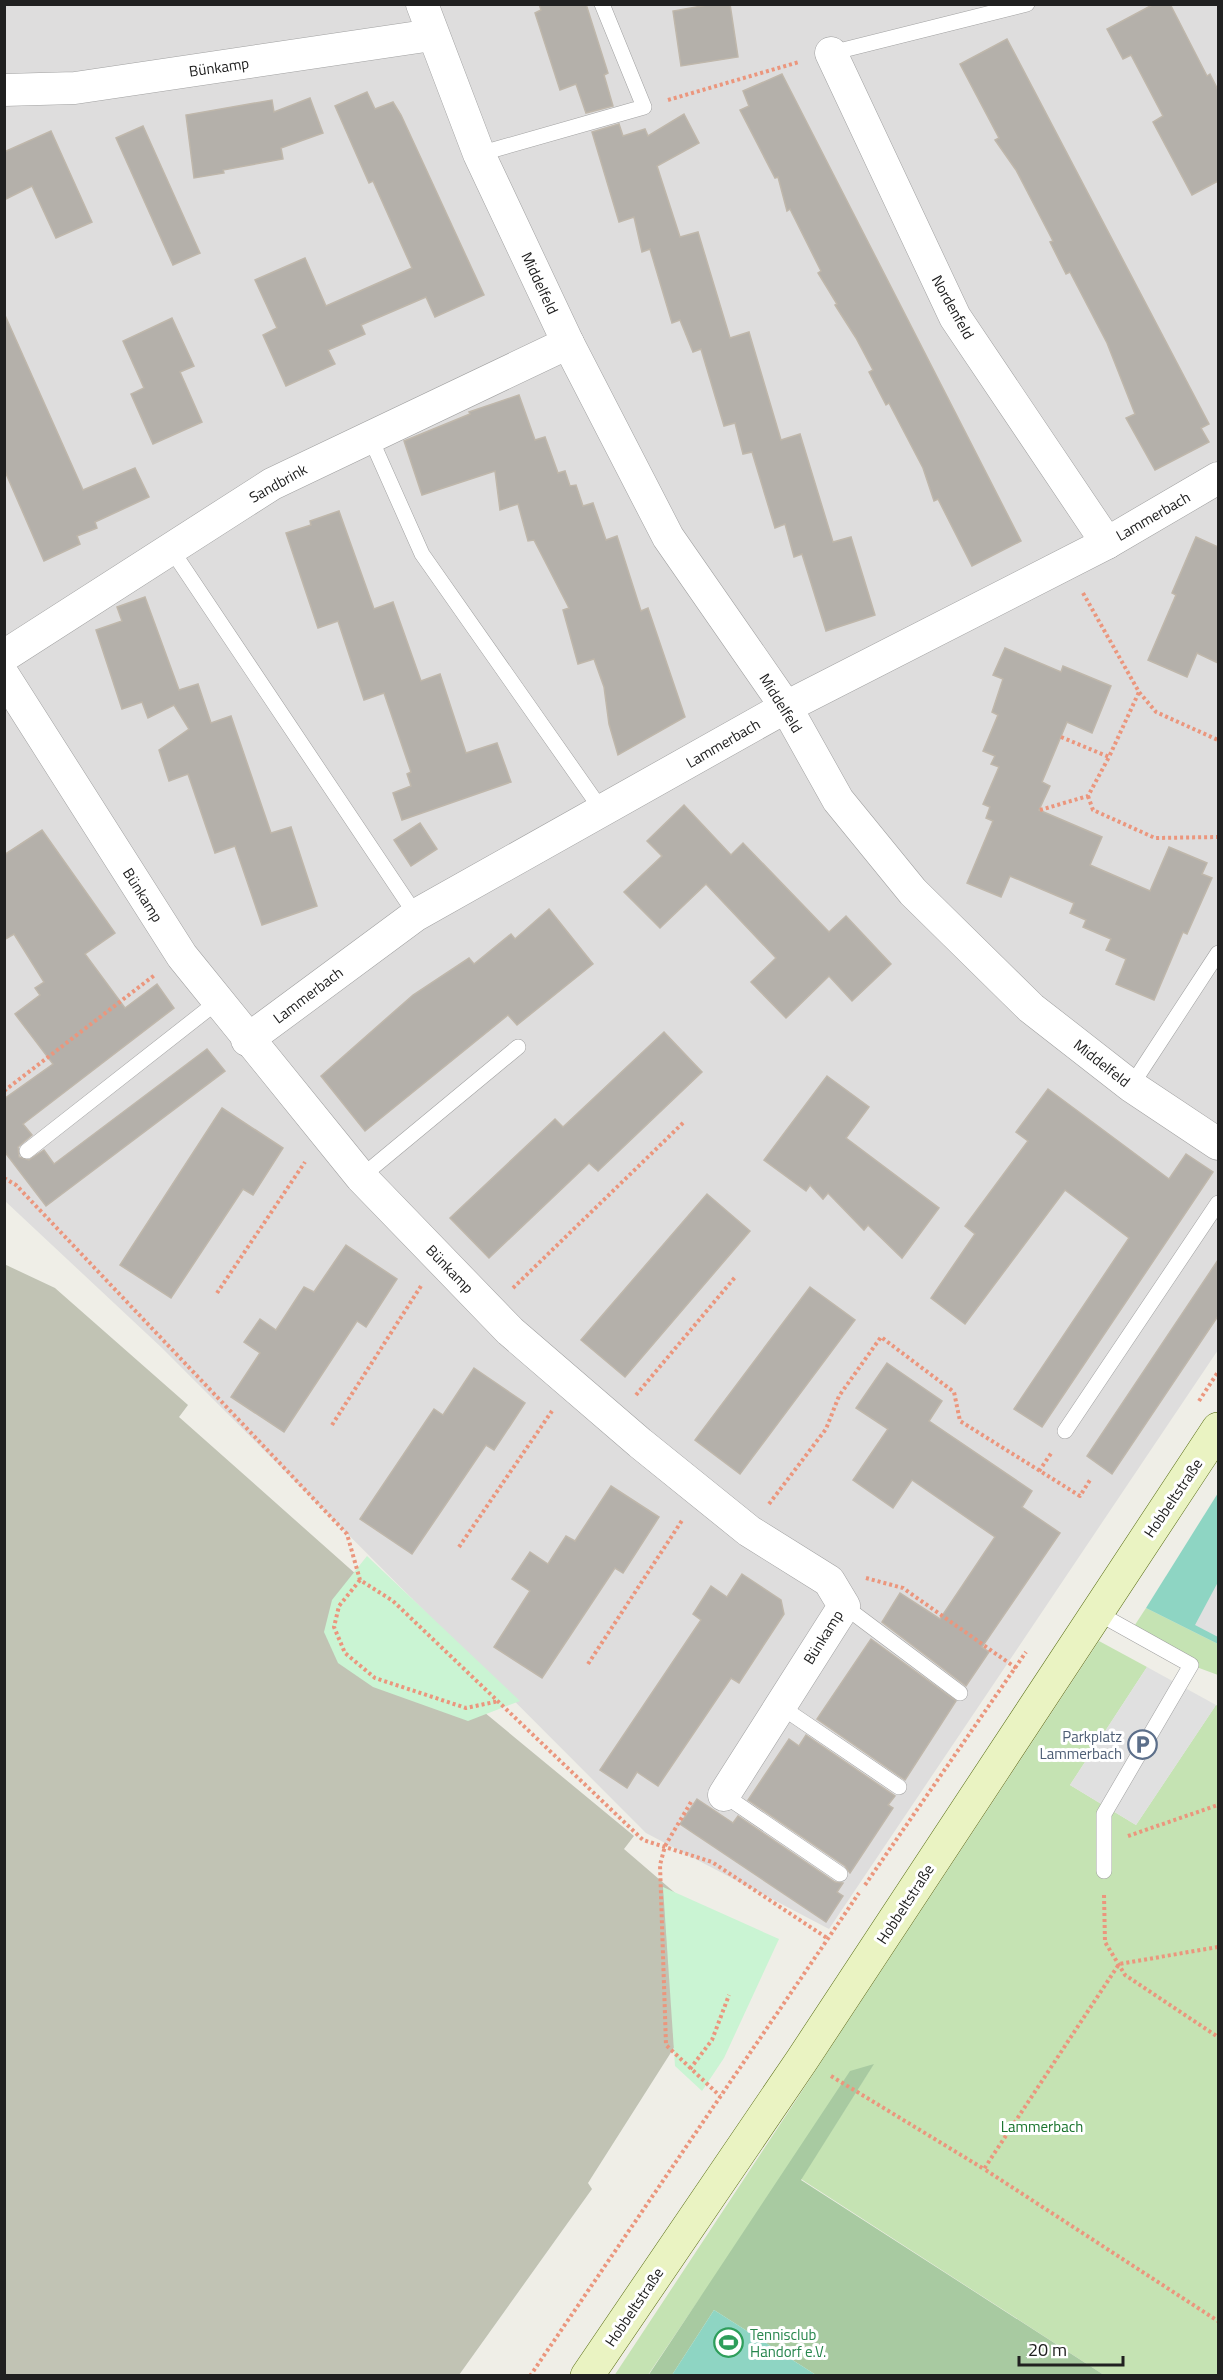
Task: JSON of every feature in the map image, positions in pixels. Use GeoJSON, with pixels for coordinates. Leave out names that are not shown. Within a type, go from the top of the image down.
{"type":"FeatureCollection","features":[{"type":"Feature","properties":{"kind":"street","name":"Middelfeld"},"geometry":{"type":"LineString","coordinates":[[422,4],[479,154],[568,343],[668,537],[786,707],[838,800],[913,892],[1031,1008],[1131,1086],[1218,1144]]}},
{"type":"Feature","properties":{"kind":"street","name":"Bünkamp"},"geometry":{"type":"LineString","coordinates":[[4,90],[75,88],[432,35]]}},
{"type":"Feature","properties":{"kind":"street","name":"Nordenfeld"},"geometry":{"type":"LineString","coordinates":[[831,53],[955,317],[1107,543]]}},
{"type":"Feature","properties":{"kind":"street","name":"Sandbrink"},"geometry":{"type":"LineString","coordinates":[[4,656],[272,484],[568,343]]}},
{"type":"Feature","properties":{"kind":"street","name":"Lammerbach"},"geometry":{"type":"LineString","coordinates":[[247,1040],[416,915],[603,812],[786,707],[1107,543],[1218,478]]}},
{"type":"Feature","properties":{"kind":"street","name":"Bünkamp"},"geometry":{"type":"LineString","coordinates":[[4,676],[182,956],[247,1040],[361,1177],[490,1310],[570,1383],[749,1531],[836,1594],[780,1706],[724,1795]]}},
{"type":"Feature","properties":{"kind":"street","name":"Hobbeltstraße"},"geometry":{"type":"LineString","coordinates":[[587,2376],[802,2060],[1218,1429]]}},
{"type":"Feature","properties":{"kind":"lane"},"geometry":{"type":"LineString","coordinates":[[479,154],[644,107],[602,4]]}},
{"type":"Feature","properties":{"kind":"lane"},"geometry":{"type":"LineString","coordinates":[[831,53],[1027,4]]}},
{"type":"Feature","properties":{"kind":"lane"},"geometry":{"type":"LineString","coordinates":[[370,437],[422,554],[603,812]]}},
{"type":"Feature","properties":{"kind":"lane"},"geometry":{"type":"LineString","coordinates":[[171,549],[416,915]]}},
{"type":"Feature","properties":{"kind":"lane"},"geometry":{"type":"LineString","coordinates":[[1131,1086],[1218,953]]}},
{"type":"Feature","properties":{"kind":"lane"},"geometry":{"type":"LineString","coordinates":[[27,1151],[217,1002]]}},
{"type":"Feature","properties":{"kind":"lane"},"geometry":{"type":"LineString","coordinates":[[361,1177],[518,1047]]}},
{"type":"Feature","properties":{"kind":"lane"},"geometry":{"type":"LineString","coordinates":[[1065,1431],[1218,1203]]}},
{"type":"Feature","properties":{"kind":"lane"},"geometry":{"type":"LineString","coordinates":[[836,1594],[960,1693]]}},
{"type":"Feature","properties":{"kind":"lane"},"geometry":{"type":"LineString","coordinates":[[1096,1612],[1191,1665],[1104,1814],[1102,1845],[1104,1871]]}},
{"type":"Feature","properties":{"kind":"lane"},"geometry":{"type":"LineString","coordinates":[[780,1706],[899,1787]]}},
{"type":"Feature","properties":{"kind":"lane"},"geometry":{"type":"LineString","coordinates":[[724,1795],[840,1874]]}},
{"type":"Feature","properties":{"kind":"path"},"geometry":{"type":"LineString","coordinates":[[644,107],[831,53]]}},
{"type":"Feature","properties":{"kind":"path"},"geometry":{"type":"LineString","coordinates":[[1066,564],[1139,692],[1156,712],[1218,740]]}},
{"type":"Feature","properties":{"kind":"path"},"geometry":{"type":"LineString","coordinates":[[1040,810],[1088,796],[1139,692]]}},
{"type":"Feature","properties":{"kind":"path"},"geometry":{"type":"LineString","coordinates":[[1061,737],[1109,757]]}},
{"type":"Feature","properties":{"kind":"path"},"geometry":{"type":"LineString","coordinates":[[1088,796],[1093,810],[1155,837],[1218,837]]}},
{"type":"Feature","properties":{"kind":"path"},"geometry":{"type":"LineString","coordinates":[[4,1091],[182,956]]}},
{"type":"Feature","properties":{"kind":"path"},"geometry":{"type":"LineString","coordinates":[[490,1310],[685,1121]]}},
{"type":"Feature","properties":{"kind":"path"},"geometry":{"type":"LineString","coordinates":[[217,1293],[324,1132]]}},
{"type":"Feature","properties":{"kind":"path"},"geometry":{"type":"LineString","coordinates":[[4,1178],[16,1185],[347,1534],[360,1580],[393,1601],[643,1840],[712,1862],[827,1938]]}},
{"type":"Feature","properties":{"kind":"path"},"geometry":{"type":"LineString","coordinates":[[332,1425],[439,1258]]}},
{"type":"Feature","properties":{"kind":"path"},"geometry":{"type":"LineString","coordinates":[[615,1422],[735,1276]]}},
{"type":"Feature","properties":{"kind":"path"},"geometry":{"type":"LineString","coordinates":[[749,1531],[826,1429],[839,1396],[881,1337],[954,1392],[960,1421],[1080,1496],[1090,1480]]}},
{"type":"Feature","properties":{"kind":"path"},"geometry":{"type":"LineString","coordinates":[[1192,1410],[1218,1372]]}},
{"type":"Feature","properties":{"kind":"path"},"geometry":{"type":"LineString","coordinates":[[459,1547],[570,1383]]}},
{"type":"Feature","properties":{"kind":"path"},"geometry":{"type":"LineString","coordinates":[[588,1664],[700,1492]]}},
{"type":"Feature","properties":{"kind":"path"},"geometry":{"type":"LineString","coordinates":[[836,1594],[865,1578],[903,1588],[1016,1668]]}},
{"type":"Feature","properties":{"kind":"path"},"geometry":{"type":"LineString","coordinates":[[360,1580],[339,1606],[334,1628],[345,1653],[375,1678],[466,1708],[500,1701]]}},
{"type":"Feature","properties":{"kind":"path"},"geometry":{"type":"LineString","coordinates":[[530,2376],[827,1938],[1029,1648]]}},
{"type":"Feature","properties":{"kind":"path"},"geometry":{"type":"LineString","coordinates":[[720,2096],[666,2045],[660,1865],[665,1846],[695,1795],[724,1795]]}},
{"type":"Feature","properties":{"kind":"path"},"geometry":{"type":"LineString","coordinates":[[1102,1845],[1218,1805]]}},
{"type":"Feature","properties":{"kind":"path"},"geometry":{"type":"LineString","coordinates":[[1104,1871],[1105,1942],[1125,1975],[1218,2037]]}},
{"type":"Feature","properties":{"kind":"path"},"geometry":{"type":"LineString","coordinates":[[984,2169],[1119,1964],[1218,1947]]}},
{"type":"Feature","properties":{"kind":"path"},"geometry":{"type":"LineString","coordinates":[[690,2069],[712,2040],[729,1995]]}},
{"type":"Feature","properties":{"kind":"path"},"geometry":{"type":"LineString","coordinates":[[802,2060],[984,2169],[1218,2321]]}},
{"type":"Feature","properties":{"kind":"shaded area"},"geometry":{"type":"Polygon","coordinates":[[[4,5],[1218,5],[1218,1350],[829,1929],[646,1833],[162,1348],[5,1201],[4,5]]]}},
{"type":"Feature","properties":{"kind":"shaded area"},"geometry":{"type":"Polygon","coordinates":[[[4,1264],[55,1288],[188,1405],[179,1417],[402,1615],[387,1632],[634,1836],[624,1849],[738,1947],[588,2183],[592,2189],[459,2375],[5,2375],[4,1264]]]}},
{"type":"Feature","properties":{"kind":"shaded area"},"geometry":{"type":"Polygon","coordinates":[[[1218,1582],[1218,1637],[1195,1625],[1218,1582]]]}},
{"type":"Feature","properties":{"kind":"shaded area","name":"Parkplatz Lammerbach"},"geometry":{"type":"Polygon","coordinates":[[[1147,1667],[1216,1705],[1136,1825],[1070,1785],[1147,1667]]]}},
{"type":"Feature","properties":{"kind":"green space"},"geometry":{"type":"Polygon","coordinates":[[[1218,1493],[1218,1644],[1146,1608],[1218,1493]]]}},
{"type":"Feature","properties":{"kind":"green space"},"geometry":{"type":"Polygon","coordinates":[[[367,1556],[520,1701],[468,1721],[373,1687],[338,1663],[324,1632],[332,1600],[367,1556]]]}},
{"type":"Feature","properties":{"kind":"green space"},"geometry":{"type":"Polygon","coordinates":[[[1146,1608],[1218,1644],[1218,1675],[1191,1665],[1131,1631],[1146,1608]]]}},
{"type":"Feature","properties":{"kind":"green space","name":"Lammerbach"},"geometry":{"type":"Polygon","coordinates":[[[1099,1641],[1147,1667],[1070,1785],[1136,1825],[1216,1705],[1218,1706],[1218,2375],[1104,2375],[801,2179],[873,2065],[700,2298],[648,2375],[614,2376],[1099,1641]]]}},
{"type":"Feature","properties":{"kind":"green space"},"geometry":{"type":"Polygon","coordinates":[[[663,1887],[779,1939],[724,2058],[702,2091],[675,2066],[663,1887]]]}},
{"type":"Feature","properties":{"kind":"green space"},"geometry":{"type":"Polygon","coordinates":[[[874,2064],[801,2180],[1104,2375],[816,2375],[714,2310],[672,2375],[648,2376],[850,2071],[874,2064]]]}},
{"type":"Feature","properties":{"kind":"green space","name":"Tennisclub Handorf e.V."},"geometry":{"type":"Polygon","coordinates":[[[714,2310],[816,2375],[672,2375],[714,2310]]]}},
{"type":"Feature","properties":{"kind":"building"},"geometry":{"type":"Polygon","coordinates":[[[539,4],[586,4],[608,73],[604,75],[613,106],[586,113],[576,84],[560,90],[535,13],[541,10],[539,4]]]}},
{"type":"Feature","properties":{"kind":"building"},"geometry":{"type":"Polygon","coordinates":[[[713,4],[730,4],[738,57],[681,66],[673,11],[713,4]]]}},
{"type":"Feature","properties":{"kind":"building"},"geometry":{"type":"Polygon","coordinates":[[[1154,4],[1170,4],[1207,76],[1210,74],[1218,90],[1218,181],[1192,195],[1153,122],[1163,116],[1131,55],[1123,59],[1107,29],[1154,4]]]}},
{"type":"Feature","properties":{"kind":"building"},"geometry":{"type":"Polygon","coordinates":[[[1007,39],[1209,424],[1201,428],[1209,442],[1155,470],[1126,418],[1135,414],[1107,343],[1070,272],[1066,274],[1050,242],[1053,241],[1016,170],[995,140],[999,138],[960,64],[1007,39]]]}},
{"type":"Feature","properties":{"kind":"building"},"geometry":{"type":"Polygon","coordinates":[[[782,74],[1021,541],[972,566],[938,499],[934,501],[923,468],[889,403],[886,405],[869,372],[873,370],[818,273],[821,271],[790,209],[787,211],[778,177],[775,178],[740,110],[749,106],[743,91],[782,74]]]}},
{"type":"Feature","properties":{"kind":"building"},"geometry":{"type":"Polygon","coordinates":[[[367,92],[375,109],[393,102],[401,115],[484,295],[435,317],[426,297],[361,325],[365,334],[328,350],[335,364],[286,386],[263,335],[277,328],[255,280],[305,258],[326,306],[412,268],[373,181],[369,183],[335,106],[367,92]]]}},
{"type":"Feature","properties":{"kind":"building"},"geometry":{"type":"Polygon","coordinates":[[[310,98],[323,133],[281,148],[283,159],[194,178],[186,115],[272,100],[274,112],[310,98]]]}},
{"type":"Feature","properties":{"kind":"building"},"geometry":{"type":"Polygon","coordinates":[[[684,114],[699,143],[657,166],[680,237],[698,232],[730,338],[749,332],[781,440],[800,434],[833,542],[851,537],[875,615],[826,631],[802,554],[794,557],[785,524],[775,528],[752,452],[743,454],[735,423],[724,426],[701,349],[693,352],[680,320],[672,323],[650,249],[642,252],[634,217],[619,222],[592,132],[619,124],[623,136],[645,129],[648,136],[684,114]]]}},
{"type":"Feature","properties":{"kind":"building"},"geometry":{"type":"Polygon","coordinates":[[[143,126],[200,253],[173,265],[116,138],[143,126]]]}},
{"type":"Feature","properties":{"kind":"building"},"geometry":{"type":"Polygon","coordinates":[[[51,131],[92,222],[56,238],[32,186],[4,200],[4,152],[51,131]]]}},
{"type":"Feature","properties":{"kind":"building"},"geometry":{"type":"Polygon","coordinates":[[[4,313],[83,490],[135,468],[149,497],[95,522],[97,528],[77,536],[80,544],[44,561],[4,469],[4,313]]]}},
{"type":"Feature","properties":{"kind":"building"},"geometry":{"type":"Polygon","coordinates":[[[172,318],[194,366],[180,372],[202,422],[153,444],[131,394],[144,388],[123,341],[172,318]]]}},
{"type":"Feature","properties":{"kind":"building"},"geometry":{"type":"Polygon","coordinates":[[[519,395],[535,440],[545,437],[558,473],[565,471],[570,486],[576,485],[583,506],[593,503],[606,540],[617,536],[641,611],[648,608],[685,717],[618,755],[609,724],[604,687],[594,659],[578,664],[563,610],[569,608],[534,540],[528,541],[518,504],[500,510],[495,471],[422,495],[404,441],[470,414],[469,412],[519,395]]]}},
{"type":"Feature","properties":{"kind":"building"},"geometry":{"type":"Polygon","coordinates":[[[339,511],[374,609],[393,602],[421,681],[440,674],[466,753],[497,743],[511,782],[402,820],[393,793],[411,786],[407,774],[411,772],[384,693],[364,700],[338,621],[318,628],[286,533],[311,525],[310,521],[339,511]]]}},
{"type":"Feature","properties":{"kind":"building"},"geometry":{"type":"Polygon","coordinates":[[[1196,537],[1218,547],[1218,663],[1197,653],[1187,677],[1148,660],[1176,595],[1172,593],[1196,537]]]}},
{"type":"Feature","properties":{"kind":"building"},"geometry":{"type":"Polygon","coordinates":[[[145,597],[179,690],[198,684],[211,723],[231,716],[271,833],[291,827],[317,906],[262,925],[235,846],[215,853],[188,774],[169,781],[159,750],[189,729],[174,705],[148,718],[142,702],[122,709],[96,630],[122,621],[117,607],[145,597]]]}},
{"type":"Feature","properties":{"kind":"building"},"geometry":{"type":"Polygon","coordinates":[[[1005,648],[1061,672],[1063,666],[1111,686],[1092,733],[1067,722],[1042,782],[1050,786],[1039,810],[1102,837],[1090,865],[1150,891],[1169,847],[1207,863],[1202,874],[1212,878],[1187,934],[1183,932],[1154,1000],[1116,984],[1126,959],[1106,950],[1111,939],[1083,927],[1086,920],[1070,913],[1074,903],[1010,876],[1001,897],[967,883],[993,821],[986,818],[990,807],[983,804],[999,767],[991,764],[995,756],[983,751],[998,715],[992,712],[1003,679],[993,675],[1005,648]]]}},
{"type":"Feature","properties":{"kind":"building"},"geometry":{"type":"Polygon","coordinates":[[[684,805],[731,855],[743,843],[829,932],[846,916],[891,964],[852,1001],[829,976],[786,1018],[751,982],[776,958],[706,884],[660,928],[624,892],[662,856],[647,841],[684,805]]]}},
{"type":"Feature","properties":{"kind":"building"},"geometry":{"type":"Polygon","coordinates":[[[420,823],[437,849],[411,866],[394,840],[420,823]]]}},
{"type":"Feature","properties":{"kind":"building"},"geometry":{"type":"Polygon","coordinates":[[[42,830],[115,933],[85,954],[125,1008],[157,984],[174,1008],[23,1124],[32,1135],[18,1147],[19,1157],[29,1160],[44,1150],[54,1164],[207,1049],[225,1071],[46,1206],[4,1151],[4,1099],[53,1064],[15,1014],[40,995],[35,988],[44,982],[14,934],[4,940],[4,855],[42,830]]]}},
{"type":"Feature","properties":{"kind":"building"},"geometry":{"type":"Polygon","coordinates":[[[549,909],[593,964],[517,1025],[508,1015],[365,1131],[321,1076],[413,995],[469,958],[474,964],[511,934],[515,939],[549,909]]]}},
{"type":"Feature","properties":{"kind":"building"},"geometry":{"type":"Polygon","coordinates":[[[664,1032],[702,1072],[598,1171],[589,1163],[489,1258],[450,1218],[555,1119],[563,1127],[664,1032]]]}},
{"type":"Feature","properties":{"kind":"building"},"geometry":{"type":"Polygon","coordinates":[[[827,1076],[869,1107],[846,1138],[939,1208],[902,1258],[868,1225],[864,1230],[828,1193],[823,1199],[810,1185],[806,1191],[764,1160],[827,1076]]]}},
{"type":"Feature","properties":{"kind":"building"},"geometry":{"type":"Polygon","coordinates":[[[1048,1089],[1169,1179],[1186,1154],[1213,1172],[1042,1427],[1014,1409],[1129,1238],[1065,1190],[965,1324],[931,1298],[975,1234],[965,1226],[1028,1141],[1016,1132],[1048,1089]]]}},
{"type":"Feature","properties":{"kind":"building"},"geometry":{"type":"Polygon","coordinates":[[[222,1108],[283,1148],[253,1195],[243,1189],[171,1298],[120,1265],[222,1108]]]}},
{"type":"Feature","properties":{"kind":"building"},"geometry":{"type":"Polygon","coordinates":[[[707,1194],[750,1231],[625,1377],[581,1340],[707,1194]]]}},
{"type":"Feature","properties":{"kind":"building"},"geometry":{"type":"Polygon","coordinates":[[[346,1245],[397,1279],[366,1327],[357,1321],[284,1432],[231,1397],[260,1353],[244,1342],[260,1319],[276,1330],[304,1287],[314,1292],[346,1245]]]}},
{"type":"Feature","properties":{"kind":"building"},"geometry":{"type":"Polygon","coordinates":[[[1218,1260],[1218,1316],[1112,1474],[1087,1456],[1218,1260]]]}},
{"type":"Feature","properties":{"kind":"building"},"geometry":{"type":"Polygon","coordinates":[[[810,1287],[855,1320],[740,1474],[695,1440],[810,1287]]]}},
{"type":"Feature","properties":{"kind":"building"},"geometry":{"type":"Polygon","coordinates":[[[887,1363],[942,1401],[929,1421],[1032,1491],[1022,1507],[1060,1533],[982,1647],[989,1652],[966,1686],[882,1622],[900,1593],[940,1619],[995,1537],[912,1480],[893,1508],[853,1480],[888,1429],[856,1408],[887,1363]]]}},
{"type":"Feature","properties":{"kind":"building"},"geometry":{"type":"Polygon","coordinates":[[[474,1368],[525,1403],[494,1450],[486,1445],[412,1554],[360,1519],[434,1409],[443,1415],[474,1368]]]}},
{"type":"Feature","properties":{"kind":"building"},"geometry":{"type":"Polygon","coordinates":[[[611,1486],[659,1517],[623,1573],[615,1568],[542,1678],[494,1647],[530,1591],[512,1579],[530,1552],[548,1564],[566,1536],[575,1541],[611,1486]]]}},
{"type":"Feature","properties":{"kind":"building"},"geometry":{"type":"Polygon","coordinates":[[[742,1574],[781,1600],[784,1614],[739,1683],[731,1678],[658,1786],[637,1772],[627,1788],[600,1770],[701,1620],[693,1614],[711,1586],[727,1597],[742,1574]]]}},
{"type":"Feature","properties":{"kind":"building"},"geometry":{"type":"Polygon","coordinates":[[[871,1639],[956,1701],[905,1780],[817,1719],[871,1639]]]}},
{"type":"Feature","properties":{"kind":"building"},"geometry":{"type":"Polygon","coordinates":[[[806,1735],[895,1796],[888,1805],[893,1808],[850,1873],[845,1866],[748,1800],[789,1739],[799,1746],[806,1735]]]}},
{"type":"Feature","properties":{"kind":"building"},"geometry":{"type":"Polygon","coordinates":[[[697,1799],[733,1823],[738,1816],[835,1882],[843,1883],[837,1892],[843,1896],[826,1922],[680,1824],[697,1799]]]}},
{"type":"Feature","properties":{"kind":"place","name":"Parkplatz Lammerbach"},"geometry":{"type":"Point","coordinates":[1143,1745]}},
{"type":"Feature","properties":{"kind":"place","name":"Tennisclub Handorf e.V."},"geometry":{"type":"Point","coordinates":[729,2343]}}]}
